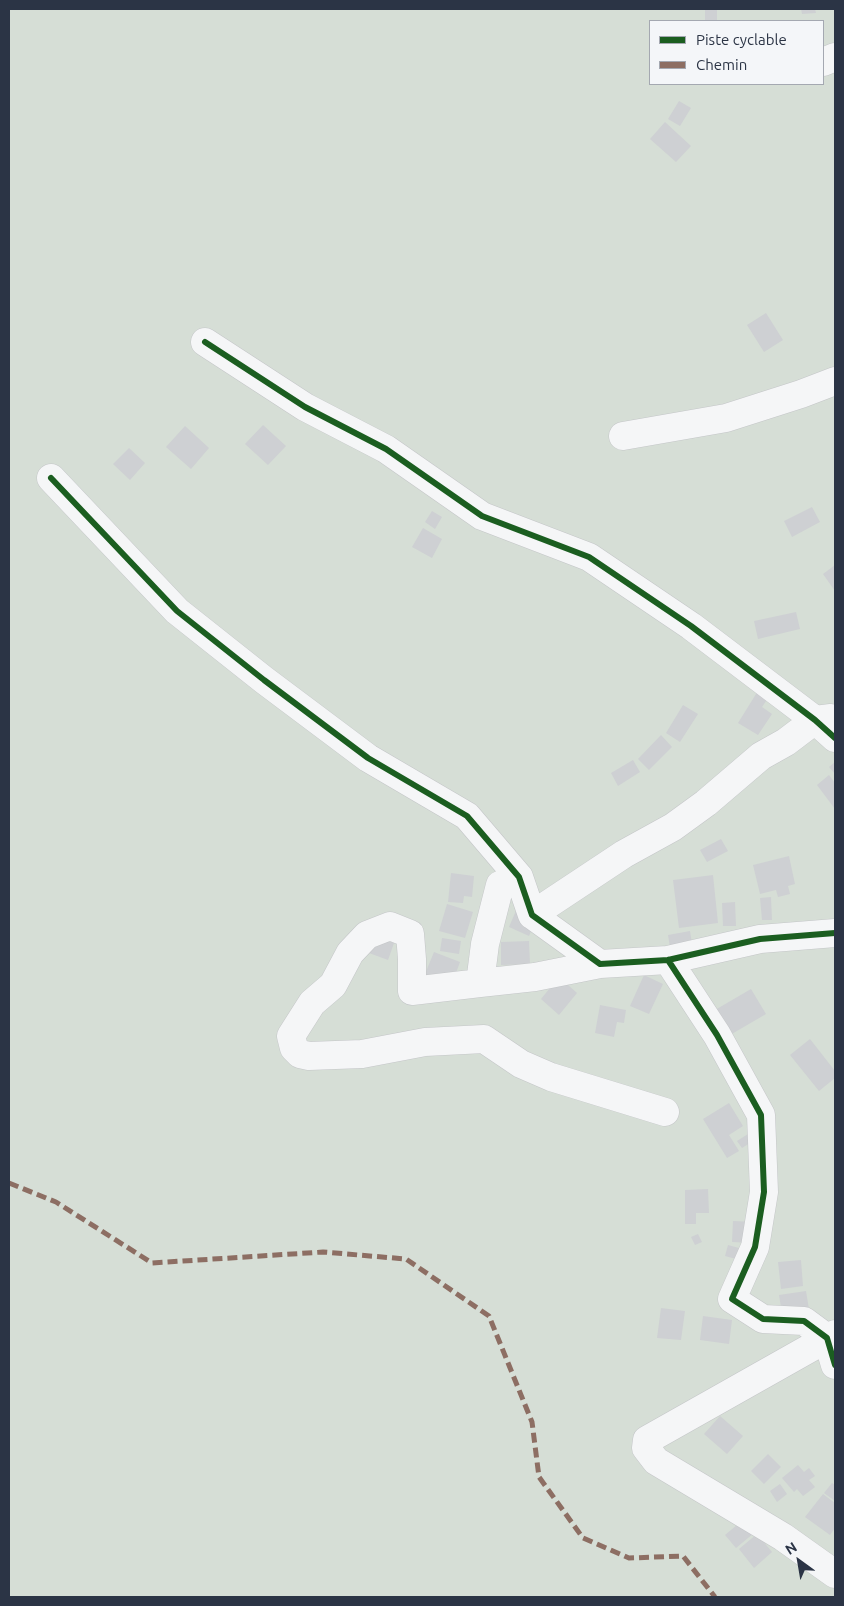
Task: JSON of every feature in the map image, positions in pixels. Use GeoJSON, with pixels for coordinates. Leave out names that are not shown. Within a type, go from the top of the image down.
{"type":"FeatureCollection","features":[{"type":"Feature","properties":{"kind":"street"},"geometry":{"type":"LineString","coordinates":[[206,342],[305,407],[386,449],[482,516],[589,557],[825,719],[835,738]]}},
{"type":"Feature","properties":{"kind":"street"},"geometry":{"type":"LineString","coordinates":[[623,436],[726,418],[835,381]]}},
{"type":"Feature","properties":{"kind":"street"},"geometry":{"type":"LineString","coordinates":[[51,478],[177,611],[264,680],[368,758],[467,816],[518,877],[532,916],[600,964]]}},
{"type":"Feature","properties":{"kind":"street"},"geometry":{"type":"LineString","coordinates":[[532,916],[624,854],[673,827],[712,798],[761,756],[825,719]]}},
{"type":"Feature","properties":{"kind":"street"},"geometry":{"type":"LineString","coordinates":[[480,983],[485,944],[500,885],[518,877]]}},
{"type":"Feature","properties":{"kind":"street"},"geometry":{"type":"LineString","coordinates":[[665,1112],[551,1077],[521,1064],[484,1039],[425,1042],[362,1054],[309,1056],[300,1054],[294,1048],[291,1036],[312,1002],[333,985],[350,953],[367,935],[390,926],[410,934],[412,991],[535,976],[600,964],[668,960],[760,939],[835,933]]}},
{"type":"Feature","properties":{"kind":"street"},"geometry":{"type":"LineString","coordinates":[[668,960],[717,1035],[760,1115],[763,1201],[755,1247],[732,1298],[764,1319],[804,1321],[831,1336]]}},
{"type":"Feature","properties":{"kind":"street"},"geometry":{"type":"LineString","coordinates":[[831,1336],[835,1365]]}},
{"type":"Feature","properties":{"kind":"street"},"geometry":{"type":"LineString","coordinates":[[831,1336],[647,1440],[646,1448],[656,1461],[783,1537],[835,1574]]}},
{"type":"Feature","properties":{"kind":"shaded area"},"geometry":{"type":"Polygon","coordinates":[[[9,9],[835,9],[835,1597],[9,1597],[9,9]]]}},
{"type":"Feature","properties":{"kind":"building"},"geometry":{"type":"Polygon","coordinates":[[[717,9],[717,20],[705,20],[705,10],[717,9]]]}},
{"type":"Feature","properties":{"kind":"building"},"geometry":{"type":"Polygon","coordinates":[[[801,9],[815,9],[816,13],[802,14],[801,9]]]}},
{"type":"Feature","properties":{"kind":"building"},"geometry":{"type":"Polygon","coordinates":[[[679,101],[691,108],[680,126],[668,119],[679,101]]]}},
{"type":"Feature","properties":{"kind":"building"},"geometry":{"type":"Polygon","coordinates":[[[665,122],[691,146],[676,162],[650,139],[665,122]]]}},
{"type":"Feature","properties":{"kind":"building"},"geometry":{"type":"Polygon","coordinates":[[[766,313],[783,340],[764,352],[747,325],[766,313]]]}},
{"type":"Feature","properties":{"kind":"building"},"geometry":{"type":"Polygon","coordinates":[[[263,425],[286,446],[268,465],[245,444],[263,425]]]}},
{"type":"Feature","properties":{"kind":"building"},"geometry":{"type":"Polygon","coordinates":[[[185,426],[209,448],[191,469],[166,447],[185,426]]]}},
{"type":"Feature","properties":{"kind":"building"},"geometry":{"type":"Polygon","coordinates":[[[129,448],[145,463],[130,480],[113,464],[129,448]]]}},
{"type":"Feature","properties":{"kind":"building"},"geometry":{"type":"Polygon","coordinates":[[[812,507],[820,522],[792,537],[784,521],[812,507]]]}},
{"type":"Feature","properties":{"kind":"building"},"geometry":{"type":"Polygon","coordinates":[[[432,511],[442,517],[435,529],[425,522],[432,511]]]}},
{"type":"Feature","properties":{"kind":"building"},"geometry":{"type":"Polygon","coordinates":[[[423,528],[442,539],[432,558],[412,547],[423,528]]]}},
{"type":"Feature","properties":{"kind":"building"},"geometry":{"type":"Polygon","coordinates":[[[835,565],[835,591],[823,574],[835,565]]]}},
{"type":"Feature","properties":{"kind":"building"},"geometry":{"type":"Polygon","coordinates":[[[796,612],[800,629],[758,639],[754,621],[796,612]]]}},
{"type":"Feature","properties":{"kind":"building"},"geometry":{"type":"Polygon","coordinates":[[[761,686],[772,692],[762,707],[772,714],[758,735],[738,723],[761,686]]]}},
{"type":"Feature","properties":{"kind":"building"},"geometry":{"type":"Polygon","coordinates":[[[683,705],[698,714],[680,742],[666,733],[683,705]]]}},
{"type":"Feature","properties":{"kind":"building"},"geometry":{"type":"Polygon","coordinates":[[[661,735],[672,747],[649,770],[638,759],[661,735]]]}},
{"type":"Feature","properties":{"kind":"building"},"geometry":{"type":"Polygon","coordinates":[[[633,760],[640,772],[618,786],[611,773],[633,760]]]}},
{"type":"Feature","properties":{"kind":"building"},"geometry":{"type":"Polygon","coordinates":[[[835,762],[835,774],[829,767],[835,762]]]}},
{"type":"Feature","properties":{"kind":"building"},"geometry":{"type":"Polygon","coordinates":[[[829,775],[835,783],[835,809],[817,785],[829,775]]]}},
{"type":"Feature","properties":{"kind":"building"},"geometry":{"type":"Polygon","coordinates":[[[721,839],[728,851],[707,862],[700,850],[721,839]]]}},
{"type":"Feature","properties":{"kind":"building"},"geometry":{"type":"Polygon","coordinates":[[[789,856],[795,884],[788,886],[790,894],[778,897],[776,890],[760,894],[753,865],[789,856]]]}},
{"type":"Feature","properties":{"kind":"building"},"geometry":{"type":"Polygon","coordinates":[[[451,873],[474,876],[472,897],[464,896],[463,903],[448,902],[451,873]]]}},
{"type":"Feature","properties":{"kind":"building"},"geometry":{"type":"Polygon","coordinates":[[[713,875],[718,923],[679,928],[673,880],[713,875]]]}},
{"type":"Feature","properties":{"kind":"building"},"geometry":{"type":"Polygon","coordinates":[[[771,897],[772,920],[762,920],[760,898],[771,897]]]}},
{"type":"Feature","properties":{"kind":"building"},"geometry":{"type":"Polygon","coordinates":[[[735,902],[736,926],[723,926],[722,903],[735,902]]]}},
{"type":"Feature","properties":{"kind":"building"},"geometry":{"type":"Polygon","coordinates":[[[447,904],[473,912],[465,938],[439,931],[447,904]]]}},
{"type":"Feature","properties":{"kind":"building"},"geometry":{"type":"Polygon","coordinates":[[[518,906],[538,915],[529,936],[509,927],[518,906]]]}},
{"type":"Feature","properties":{"kind":"building"},"geometry":{"type":"Polygon","coordinates":[[[690,931],[693,950],[671,953],[668,935],[690,931]]]}},
{"type":"Feature","properties":{"kind":"building"},"geometry":{"type":"Polygon","coordinates":[[[375,936],[394,943],[388,960],[369,953],[375,936]]]}},
{"type":"Feature","properties":{"kind":"building"},"geometry":{"type":"Polygon","coordinates":[[[442,938],[461,941],[459,954],[440,951],[442,938]]]}},
{"type":"Feature","properties":{"kind":"building"},"geometry":{"type":"Polygon","coordinates":[[[529,941],[530,964],[501,965],[501,942],[529,941]]]}},
{"type":"Feature","properties":{"kind":"building"},"geometry":{"type":"Polygon","coordinates":[[[434,952],[460,962],[452,984],[425,974],[434,952]]]}},
{"type":"Feature","properties":{"kind":"building"},"geometry":{"type":"Polygon","coordinates":[[[644,975],[663,984],[649,1014],[630,1006],[644,975]]]}},
{"type":"Feature","properties":{"kind":"building"},"geometry":{"type":"Polygon","coordinates":[[[559,977],[577,993],[559,1015],[541,999],[559,977]]]}},
{"type":"Feature","properties":{"kind":"building"},"geometry":{"type":"Polygon","coordinates":[[[751,989],[766,1014],[730,1035],[715,1010],[751,989]]]}},
{"type":"Feature","properties":{"kind":"building"},"geometry":{"type":"Polygon","coordinates":[[[600,1005],[626,1010],[624,1023],[617,1022],[614,1037],[595,1033],[600,1005]]]}},
{"type":"Feature","properties":{"kind":"building"},"geometry":{"type":"Polygon","coordinates":[[[810,1039],[835,1071],[835,1078],[819,1091],[790,1055],[810,1039]]]}},
{"type":"Feature","properties":{"kind":"building"},"geometry":{"type":"Polygon","coordinates":[[[729,1103],[743,1126],[729,1135],[739,1151],[727,1158],[703,1119],[729,1103]]]}},
{"type":"Feature","properties":{"kind":"building"},"geometry":{"type":"Polygon","coordinates":[[[748,1134],[753,1141],[742,1148],[737,1141],[748,1134]]]}},
{"type":"Feature","properties":{"kind":"building"},"geometry":{"type":"Polygon","coordinates":[[[708,1189],[709,1213],[696,1213],[696,1224],[685,1224],[685,1190],[708,1189]]]}},
{"type":"Feature","properties":{"kind":"building"},"geometry":{"type":"Polygon","coordinates":[[[733,1221],[754,1222],[752,1243],[732,1242],[733,1221]]]}},
{"type":"Feature","properties":{"kind":"building"},"geometry":{"type":"Polygon","coordinates":[[[698,1234],[702,1242],[695,1245],[691,1237],[698,1234]]]}},
{"type":"Feature","properties":{"kind":"building"},"geometry":{"type":"Polygon","coordinates":[[[728,1245],[739,1248],[736,1259],[725,1256],[728,1245]]]}},
{"type":"Feature","properties":{"kind":"building"},"geometry":{"type":"Polygon","coordinates":[[[801,1260],[803,1286],[781,1289],[778,1262],[801,1260]]]}},
{"type":"Feature","properties":{"kind":"building"},"geometry":{"type":"Polygon","coordinates":[[[806,1291],[809,1309],[782,1313],[779,1295],[806,1291]]]}},
{"type":"Feature","properties":{"kind":"building"},"geometry":{"type":"Polygon","coordinates":[[[661,1308],[685,1311],[681,1340],[657,1338],[661,1308]]]}},
{"type":"Feature","properties":{"kind":"building"},"geometry":{"type":"Polygon","coordinates":[[[703,1316],[732,1320],[729,1344],[700,1340],[703,1316]]]}},
{"type":"Feature","properties":{"kind":"building"},"geometry":{"type":"Polygon","coordinates":[[[720,1416],[743,1436],[727,1454],[704,1434],[720,1416]]]}},
{"type":"Feature","properties":{"kind":"building"},"geometry":{"type":"Polygon","coordinates":[[[768,1454],[781,1467],[764,1484],[751,1471],[768,1454]]]}},
{"type":"Feature","properties":{"kind":"building"},"geometry":{"type":"Polygon","coordinates":[[[798,1465],[804,1472],[809,1468],[815,1476],[809,1480],[815,1487],[803,1496],[797,1489],[794,1492],[782,1478],[798,1465]]]}},
{"type":"Feature","properties":{"kind":"building"},"geometry":{"type":"Polygon","coordinates":[[[832,1483],[835,1485],[835,1501],[824,1493],[832,1483]]]}},
{"type":"Feature","properties":{"kind":"building"},"geometry":{"type":"Polygon","coordinates":[[[780,1484],[787,1494],[777,1502],[770,1491],[780,1484]]]}},
{"type":"Feature","properties":{"kind":"building"},"geometry":{"type":"Polygon","coordinates":[[[823,1494],[835,1503],[835,1528],[830,1535],[805,1517],[823,1494]]]}},
{"type":"Feature","properties":{"kind":"building"},"geometry":{"type":"Polygon","coordinates":[[[743,1520],[754,1533],[736,1548],[725,1535],[743,1520]]]}},
{"type":"Feature","properties":{"kind":"building"},"geometry":{"type":"Polygon","coordinates":[[[757,1534],[772,1552],[754,1568],[739,1549],[757,1534]]]}},
{"type":"Feature","properties":{"kind":"marked path"},"geometry":{"type":"LineString","coordinates":[[9,1183],[56,1202],[152,1263],[323,1252],[406,1259],[489,1316],[532,1422],[539,1477],[583,1538],[629,1558],[683,1556],[715,1597]]}},
{"type":"Feature","properties":{"kind":"cycle path"},"geometry":{"type":"LineString","coordinates":[[205,342],[305,407],[386,449],[482,516],[589,557],[691,626],[815,720],[835,738]]}},
{"type":"Feature","properties":{"kind":"cycle path"},"geometry":{"type":"LineString","coordinates":[[51,478],[177,611],[264,680],[368,758],[467,816],[519,877],[532,915],[600,964],[668,960],[760,939],[835,933]]}},
{"type":"Feature","properties":{"kind":"cycle path"},"geometry":{"type":"LineString","coordinates":[[668,960],[717,1035],[761,1115],[764,1192],[755,1247],[732,1299],[763,1319],[804,1321],[827,1338],[835,1365]]}}]}
